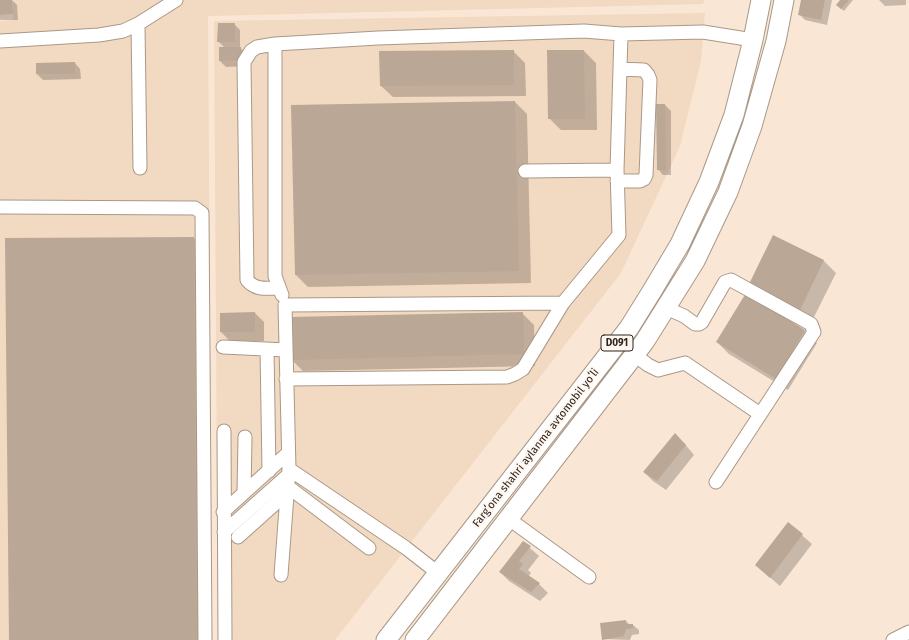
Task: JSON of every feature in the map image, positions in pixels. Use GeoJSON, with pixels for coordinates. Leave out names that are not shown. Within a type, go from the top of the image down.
{"type":"FeatureCollection","features":[{"type":"Feature","properties":{"kind":"highway","name":"Fargʻona shahri aylanma avtomobil yoʻli"},"geometry":{"type":"LineString","coordinates":[[386,640],[629,328],[680,244],[709,182],[734,115],[753,40],[761,0]]}},
{"type":"Feature","properties":{"kind":"highway","name":"Fargʻona shahri aylanma avtomobil yoʻli"},"geometry":{"type":"LineString","coordinates":[[415,640],[635,355],[695,261],[728,192],[752,126],[776,41],[784,0]]}},
{"type":"Feature","properties":{"kind":"street"},"geometry":{"type":"LineString","coordinates":[[0,41],[99,35],[123,31],[138,24],[176,0]]}},
{"type":"Feature","properties":{"kind":"street"},"geometry":{"type":"LineString","coordinates":[[138,24],[140,168]]}},
{"type":"Feature","properties":{"kind":"street"},"geometry":{"type":"LineString","coordinates":[[279,288],[256,288],[251,286],[247,280],[244,62],[251,51],[257,47],[275,44],[378,38],[584,31],[621,34],[703,32],[753,40]]}},
{"type":"Feature","properties":{"kind":"street"},"geometry":{"type":"LineString","coordinates":[[286,379],[507,377],[523,369],[563,303],[619,235],[617,175],[621,34]]}},
{"type":"Feature","properties":{"kind":"street"},"geometry":{"type":"LineString","coordinates":[[275,44],[275,276],[285,305],[288,453],[288,481],[281,575]]}},
{"type":"Feature","properties":{"kind":"street"},"geometry":{"type":"LineString","coordinates":[[525,171],[617,175],[640,181],[644,179],[646,175],[650,80],[644,70],[620,69]]}},
{"type":"Feature","properties":{"kind":"street"},"geometry":{"type":"LineString","coordinates":[[0,207],[195,208],[202,213],[205,640]]}},
{"type":"Feature","properties":{"kind":"street"},"geometry":{"type":"LineString","coordinates":[[666,308],[684,316],[695,324],[699,324],[702,322],[725,282],[731,280],[812,324],[814,332],[716,482]]}},
{"type":"Feature","properties":{"kind":"street"},"geometry":{"type":"LineString","coordinates":[[285,305],[563,303]]}},
{"type":"Feature","properties":{"kind":"street"},"geometry":{"type":"LineString","coordinates":[[223,347],[286,350]]}},
{"type":"Feature","properties":{"kind":"street"},"geometry":{"type":"LineString","coordinates":[[267,349],[269,471]]}},
{"type":"Feature","properties":{"kind":"street"},"geometry":{"type":"LineString","coordinates":[[635,355],[648,365],[658,370],[685,363],[760,414]]}},
{"type":"Feature","properties":{"kind":"street"},"geometry":{"type":"LineString","coordinates":[[224,431],[223,512],[225,640]]}},
{"type":"Feature","properties":{"kind":"street"},"geometry":{"type":"LineString","coordinates":[[244,493],[245,437]]}},
{"type":"Feature","properties":{"kind":"street"},"geometry":{"type":"LineString","coordinates":[[223,512],[288,453]]}},
{"type":"Feature","properties":{"kind":"street"},"geometry":{"type":"LineString","coordinates":[[288,481],[406,548],[438,574]]}},
{"type":"Feature","properties":{"kind":"street"},"geometry":{"type":"LineString","coordinates":[[224,532],[288,481]]}},
{"type":"Feature","properties":{"kind":"street"},"geometry":{"type":"LineString","coordinates":[[238,537],[288,481]]}},
{"type":"Feature","properties":{"kind":"street"},"geometry":{"type":"LineString","coordinates":[[288,481],[369,548]]}},
{"type":"Feature","properties":{"kind":"street"},"geometry":{"type":"LineString","coordinates":[[509,519],[589,577]]}},
{"type":"Feature","properties":{"kind":"street"},"geometry":{"type":"LineString","coordinates":[[893,640],[909,632]]}},
{"type":"Feature","properties":{"kind":"shaded area"},"geometry":{"type":"Polygon","coordinates":[[[13,0],[704,0],[703,4],[208,16],[212,640],[0,640],[0,21],[13,20],[13,0]]]}},
{"type":"Feature","properties":{"kind":"shaded area"},"geometry":{"type":"Polygon","coordinates":[[[705,13],[701,61],[680,146],[621,273],[335,640],[218,640],[214,21],[705,13]]]}},
{"type":"Feature","properties":{"kind":"building"},"geometry":{"type":"Polygon","coordinates":[[[0,0],[12,0],[13,14],[0,15],[0,0]]]}},
{"type":"Feature","properties":{"kind":"building"},"geometry":{"type":"Polygon","coordinates":[[[801,0],[825,0],[821,20],[798,15],[801,0]]]}},
{"type":"Feature","properties":{"kind":"building"},"geometry":{"type":"Polygon","coordinates":[[[840,0],[849,0],[841,9],[836,5],[840,0]]]}},
{"type":"Feature","properties":{"kind":"building"},"geometry":{"type":"Polygon","coordinates":[[[218,23],[235,23],[235,42],[217,42],[218,23]]]}},
{"type":"Feature","properties":{"kind":"building"},"geometry":{"type":"Polygon","coordinates":[[[219,47],[241,47],[242,60],[219,61],[219,47]]]}},
{"type":"Feature","properties":{"kind":"building"},"geometry":{"type":"Polygon","coordinates":[[[514,50],[514,85],[380,86],[379,51],[514,50]]]}},
{"type":"Feature","properties":{"kind":"building"},"geometry":{"type":"Polygon","coordinates":[[[547,50],[584,50],[585,119],[548,119],[547,50]]]}},
{"type":"Feature","properties":{"kind":"building"},"geometry":{"type":"Polygon","coordinates":[[[75,62],[75,74],[36,74],[36,63],[75,62]]]}},
{"type":"Feature","properties":{"kind":"building"},"geometry":{"type":"Polygon","coordinates":[[[515,101],[519,271],[295,275],[291,105],[515,101]]]}},
{"type":"Feature","properties":{"kind":"building"},"geometry":{"type":"Polygon","coordinates":[[[656,104],[665,104],[666,170],[657,170],[656,104]]]}},
{"type":"Feature","properties":{"kind":"building"},"geometry":{"type":"Polygon","coordinates":[[[773,235],[824,260],[799,312],[748,286],[773,235]]]}},
{"type":"Feature","properties":{"kind":"building"},"geometry":{"type":"Polygon","coordinates":[[[194,237],[197,640],[9,640],[5,238],[194,237]]]}},
{"type":"Feature","properties":{"kind":"building"},"geometry":{"type":"Polygon","coordinates":[[[746,293],[805,330],[776,379],[716,342],[746,293]]]}},
{"type":"Feature","properties":{"kind":"building"},"geometry":{"type":"Polygon","coordinates":[[[255,312],[255,332],[220,332],[220,313],[255,312]]]}},
{"type":"Feature","properties":{"kind":"building"},"geometry":{"type":"Polygon","coordinates":[[[523,312],[524,354],[290,360],[289,317],[523,312]]]}},
{"type":"Feature","properties":{"kind":"building"},"geometry":{"type":"Polygon","coordinates":[[[675,433],[686,445],[657,481],[643,472],[675,433]]]}},
{"type":"Feature","properties":{"kind":"building"},"geometry":{"type":"Polygon","coordinates":[[[788,522],[803,534],[770,578],[755,565],[788,522]]]}},
{"type":"Feature","properties":{"kind":"building"},"geometry":{"type":"Polygon","coordinates":[[[523,541],[531,546],[519,561],[523,564],[519,569],[540,583],[531,592],[499,572],[523,541]]]}},
{"type":"Feature","properties":{"kind":"building"},"geometry":{"type":"Polygon","coordinates":[[[626,620],[626,624],[633,624],[633,628],[626,629],[624,636],[602,640],[600,623],[626,620]]]}}]}
